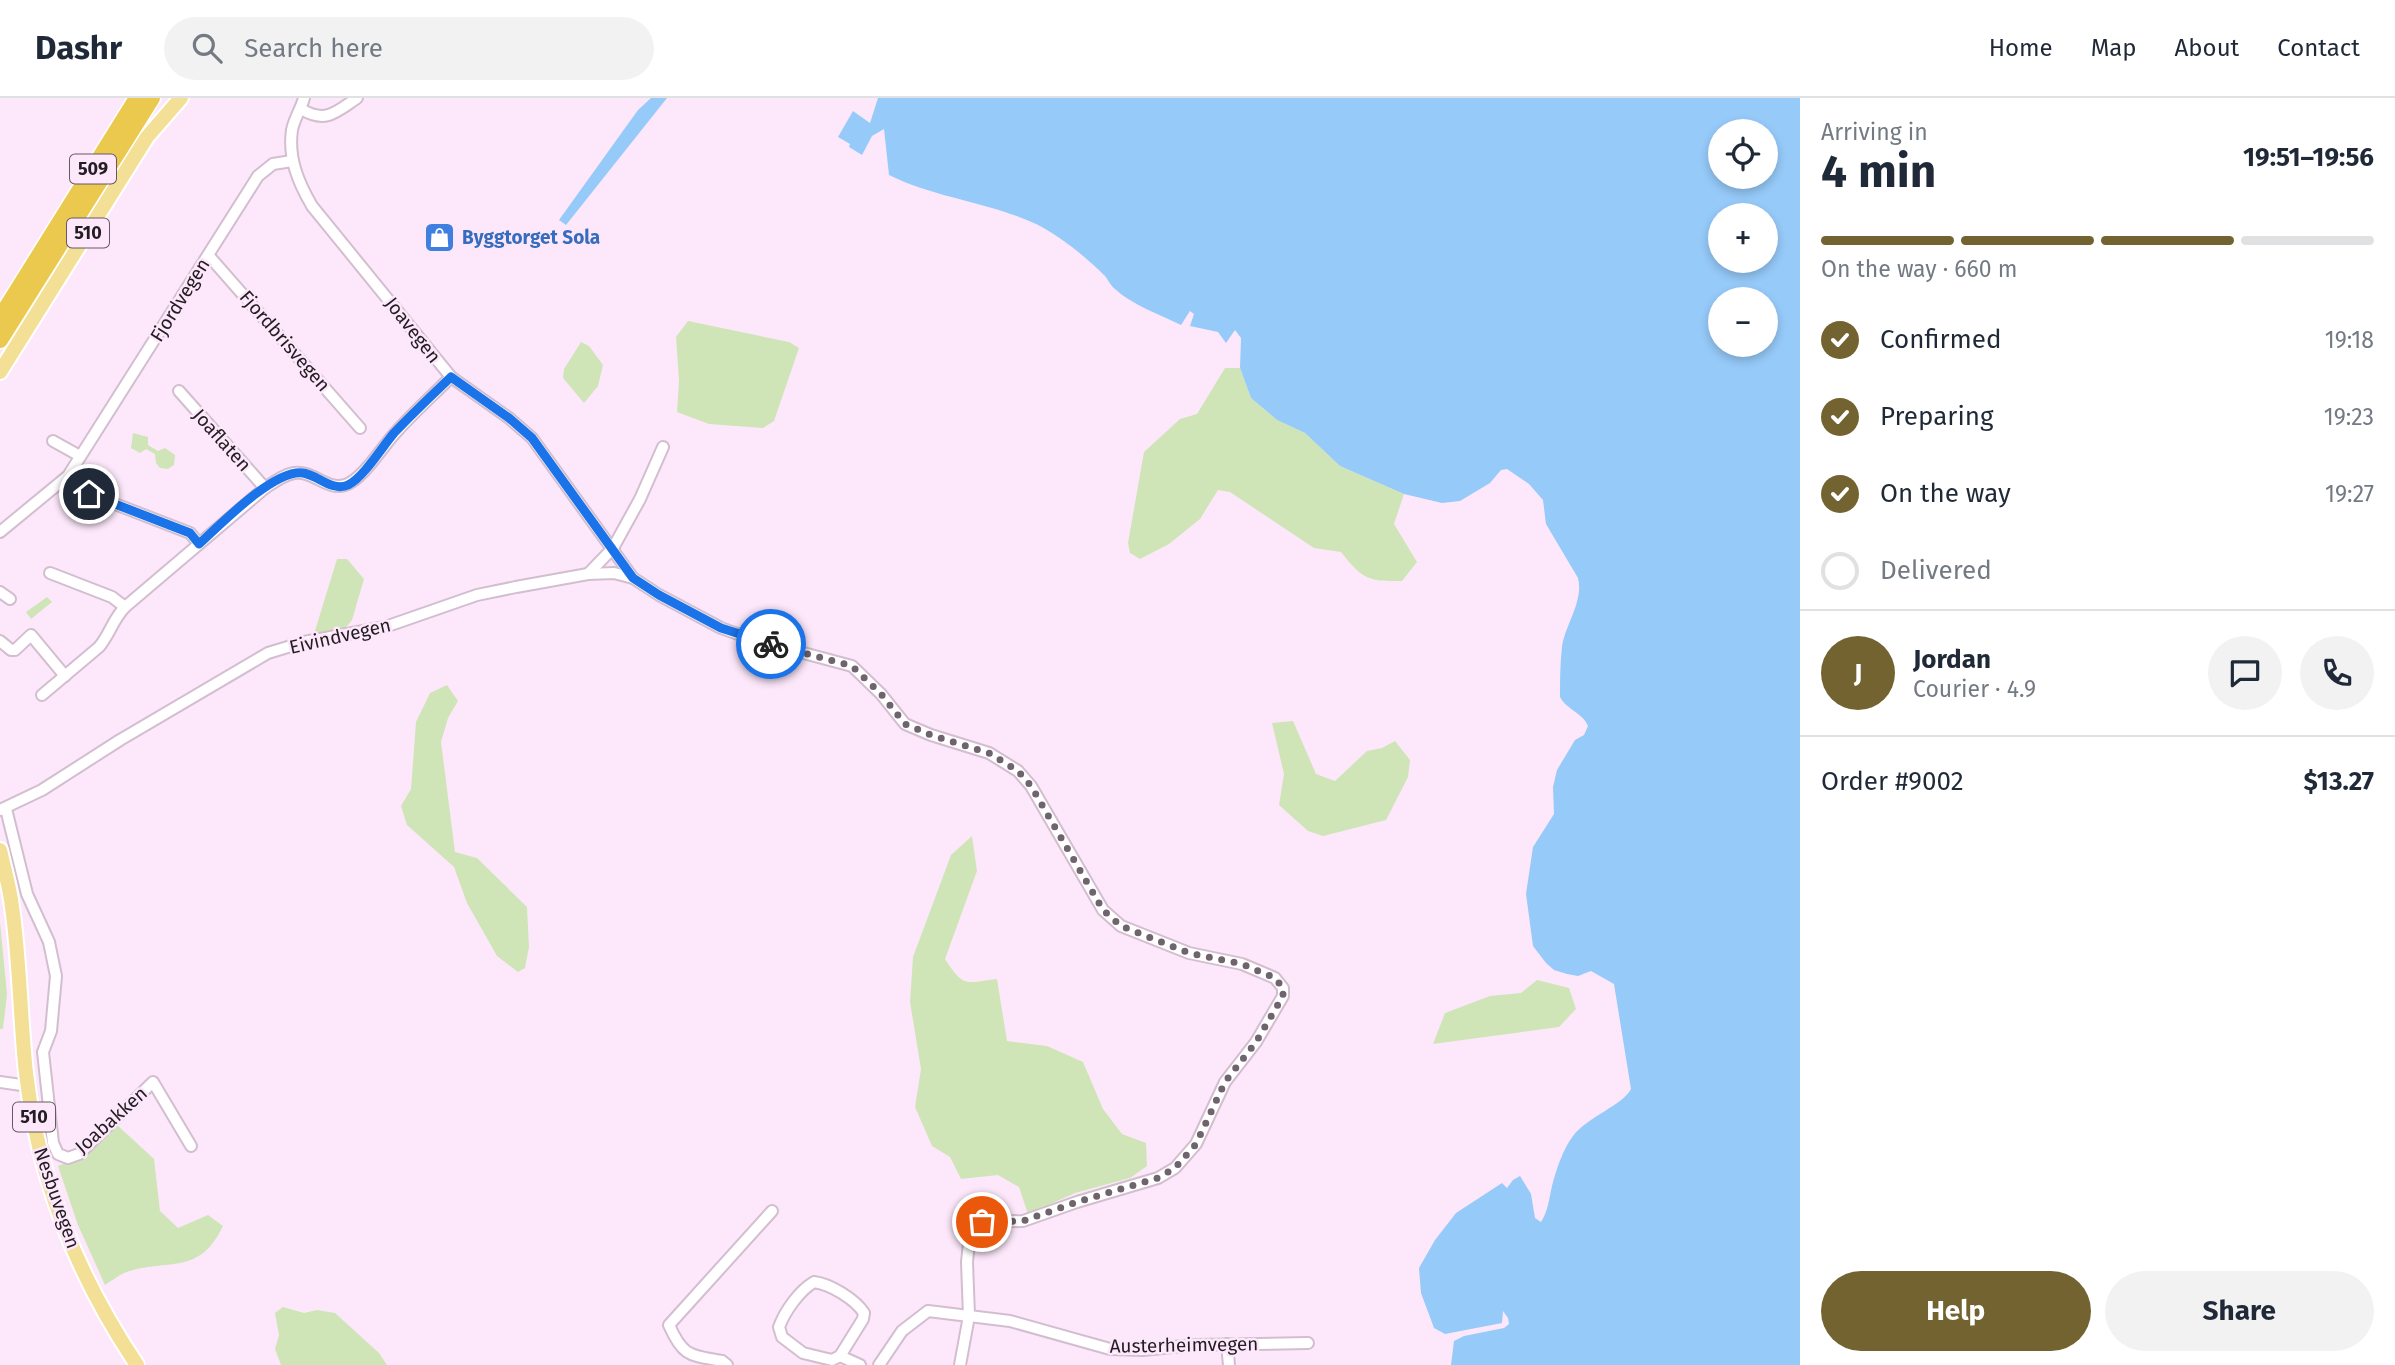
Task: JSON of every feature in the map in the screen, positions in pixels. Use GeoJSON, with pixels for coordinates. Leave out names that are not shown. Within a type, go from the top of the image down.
{"type":"FeatureCollection","features":[{"type":"Feature","properties":{"kind":"highway","name":"509"},"geometry":{"type":"LineString","coordinates":[[0,318],[137,98]]}},
{"type":"Feature","properties":{"kind":"highway","name":"509"},"geometry":{"type":"LineString","coordinates":[[0,340],[152,98]]}},
{"type":"Feature","properties":{"kind":"main road","name":"510"},"geometry":{"type":"LineString","coordinates":[[0,372],[147,137],[181,98]]}},
{"type":"Feature","properties":{"kind":"main road","name":"Nesbuvegen"},"geometry":{"type":"LineString","coordinates":[[0,850],[16,936],[28,1080],[36,1132],[49,1185],[70,1242],[105,1314],[137,1365]]}},
{"type":"Feature","properties":{"kind":"street"},"geometry":{"type":"LineString","coordinates":[[302,103],[320,117],[333,114],[357,98]]}},
{"type":"Feature","properties":{"kind":"street","name":"Joavegen"},"geometry":{"type":"LineString","coordinates":[[302,103],[292,131],[292,161],[303,191],[312,206],[451,377],[509,418],[532,438],[633,578],[667,600],[721,628],[852,666],[881,694],[905,724],[989,753],[1018,771],[1031,786],[1103,910],[1121,926],[1189,953],[1242,964],[1275,978],[1283,988],[1283,996],[1271,1018],[1225,1082],[1196,1144],[1175,1168],[1158,1178],[1023,1221],[982,1222],[975,1225],[970,1233],[967,1262],[970,1316],[960,1365]]}},
{"type":"Feature","properties":{"kind":"street","name":"Fjordvegen"},"geometry":{"type":"LineString","coordinates":[[0,532],[68,476],[258,176],[273,164],[292,161]]}},
{"type":"Feature","properties":{"kind":"street","name":"Fjordbrisvegen"},"geometry":{"type":"LineString","coordinates":[[209,256],[360,428]]}},
{"type":"Feature","properties":{"kind":"street","name":"Joaflaten"},"geometry":{"type":"LineString","coordinates":[[42,695],[107,637],[118,614],[125,607],[265,488],[285,475],[295,473],[311,475],[333,486],[348,485],[395,432],[451,377]]}},
{"type":"Feature","properties":{"kind":"street","name":"Joaflaten"},"geometry":{"type":"LineString","coordinates":[[180,391],[265,488]]}},
{"type":"Feature","properties":{"kind":"street"},"geometry":{"type":"LineString","coordinates":[[53,441],[80,456]]}},
{"type":"Feature","properties":{"kind":"street"},"geometry":{"type":"LineString","coordinates":[[587,574],[613,548],[640,499],[663,447]]}},
{"type":"Feature","properties":{"kind":"street"},"geometry":{"type":"LineString","coordinates":[[71,487],[190,533],[199,544]]}},
{"type":"Feature","properties":{"kind":"street"},"geometry":{"type":"LineString","coordinates":[[50,573],[112,597],[125,607]]}},
{"type":"Feature","properties":{"kind":"street","name":"Eivindvegen"},"geometry":{"type":"LineString","coordinates":[[3,810],[45,788],[120,740],[268,653],[304,642],[384,627],[477,595],[587,574],[614,573],[633,578]]}},
{"type":"Feature","properties":{"kind":"street"},"geometry":{"type":"LineString","coordinates":[[0,592],[10,598]]}},
{"type":"Feature","properties":{"kind":"street"},"geometry":{"type":"LineString","coordinates":[[0,640],[10,650],[15,650],[30,635],[65,676]]}},
{"type":"Feature","properties":{"kind":"street","name":"Joabakken"},"geometry":{"type":"LineString","coordinates":[[3,810],[27,894],[49,942],[56,976],[51,1031],[43,1052],[54,1143],[58,1154],[68,1158],[79,1154],[153,1082],[191,1146]]}},
{"type":"Feature","properties":{"kind":"street"},"geometry":{"type":"LineString","coordinates":[[0,1081],[28,1080]]}},
{"type":"Feature","properties":{"kind":"street"},"geometry":{"type":"LineString","coordinates":[[727,1365],[722,1361],[687,1354],[675,1339],[669,1325],[772,1211]]}},
{"type":"Feature","properties":{"kind":"street"},"geometry":{"type":"LineString","coordinates":[[814,1282],[822,1283],[850,1300],[864,1313],[863,1320],[840,1356],[832,1360],[803,1353],[782,1337],[779,1327],[783,1317],[807,1286],[814,1282]]}},
{"type":"Feature","properties":{"kind":"street","name":"Austerheimvegen"},"geometry":{"type":"LineString","coordinates":[[879,1365],[902,1331],[928,1311],[1010,1321],[1110,1349],[1308,1343]]}},
{"type":"Feature","properties":{"kind":"street"},"geometry":{"type":"LineString","coordinates":[[1227,1344],[1229,1365]]}},
{"type":"Feature","properties":{"kind":"street"},"geometry":{"type":"LineString","coordinates":[[840,1356],[860,1365]]}},
{"type":"Feature","properties":{"kind":"green space"},"geometry":{"type":"Polygon","coordinates":[[[688,321],[789,342],[799,348],[774,421],[763,428],[709,424],[677,412],[679,381],[676,337],[688,321]]]}},
{"type":"Feature","properties":{"kind":"green space"},"geometry":{"type":"Polygon","coordinates":[[[581,342],[589,346],[603,365],[598,386],[584,403],[563,378],[564,369],[581,342]]]}},
{"type":"Feature","properties":{"kind":"green space"},"geometry":{"type":"Polygon","coordinates":[[[1225,368],[1240,368],[1251,398],[1277,420],[1305,433],[1340,466],[1404,494],[1394,524],[1417,562],[1402,581],[1382,581],[1367,577],[1341,552],[1314,548],[1230,492],[1218,490],[1200,519],[1169,544],[1140,559],[1130,553],[1128,543],[1144,452],[1180,419],[1197,414],[1225,368]]]}},
{"type":"Feature","properties":{"kind":"green space"},"geometry":{"type":"Polygon","coordinates":[[[133,433],[148,437],[148,445],[158,451],[165,448],[175,455],[174,465],[168,469],[160,468],[155,454],[146,449],[140,453],[131,448],[133,433]]]}},
{"type":"Feature","properties":{"kind":"green space"},"geometry":{"type":"Polygon","coordinates":[[[337,559],[347,559],[364,579],[352,620],[343,631],[314,634],[337,559]]]}},
{"type":"Feature","properties":{"kind":"green space"},"geometry":{"type":"Polygon","coordinates":[[[47,597],[52,602],[31,619],[26,612],[47,597]]]}},
{"type":"Feature","properties":{"kind":"green space"},"geometry":{"type":"Polygon","coordinates":[[[447,685],[458,701],[448,718],[441,742],[455,852],[477,858],[527,907],[529,947],[525,968],[518,972],[497,956],[467,903],[454,867],[407,825],[401,806],[411,789],[416,722],[430,693],[447,685]]]}},
{"type":"Feature","properties":{"kind":"green space"},"geometry":{"type":"Polygon","coordinates":[[[1293,721],[1316,774],[1335,781],[1367,751],[1382,748],[1395,741],[1410,760],[1408,777],[1386,820],[1323,836],[1308,831],[1279,805],[1284,774],[1272,723],[1293,721]]]}},
{"type":"Feature","properties":{"kind":"green space"},"geometry":{"type":"Polygon","coordinates":[[[972,836],[977,871],[945,959],[957,975],[966,981],[997,979],[1007,1041],[1047,1046],[1083,1062],[1103,1109],[1122,1134],[1146,1143],[1147,1166],[1130,1178],[1075,1193],[1028,1214],[1019,1187],[998,1175],[961,1179],[950,1157],[932,1146],[915,1107],[921,1069],[910,1002],[913,957],[951,855],[972,836]]]}},
{"type":"Feature","properties":{"kind":"green space"},"geometry":{"type":"Polygon","coordinates":[[[0,922],[7,994],[3,1029],[0,1029],[0,922]]]}},
{"type":"Feature","properties":{"kind":"green space"},"geometry":{"type":"Polygon","coordinates":[[[1537,980],[1569,988],[1576,1009],[1559,1027],[1433,1044],[1445,1013],[1490,996],[1521,993],[1537,980]]]}},
{"type":"Feature","properties":{"kind":"green space"},"geometry":{"type":"Polygon","coordinates":[[[116,1124],[154,1159],[160,1211],[178,1228],[208,1215],[223,1226],[203,1253],[192,1260],[124,1273],[105,1285],[78,1225],[58,1166],[87,1154],[116,1124]]]}},
{"type":"Feature","properties":{"kind":"green space"},"geometry":{"type":"Polygon","coordinates":[[[283,1307],[304,1313],[317,1310],[335,1313],[379,1353],[387,1365],[281,1365],[275,1349],[279,1335],[275,1313],[283,1307]]]}},
{"type":"Feature","properties":{"kind":"water"},"geometry":{"type":"Polygon","coordinates":[[[651,98],[667,98],[566,225],[559,220],[638,110],[651,98]]]}},
{"type":"Feature","properties":{"kind":"water"},"geometry":{"type":"Polygon","coordinates":[[[878,98],[1800,98],[1800,1365],[1451,1365],[1454,1341],[1464,1336],[1504,1328],[1509,1324],[1508,1318],[1503,1311],[1502,1323],[1445,1334],[1434,1328],[1421,1293],[1419,1268],[1435,1240],[1456,1213],[1502,1183],[1507,1188],[1520,1176],[1531,1194],[1535,1218],[1541,1222],[1569,1141],[1579,1129],[1621,1100],[1631,1089],[1614,984],[1591,971],[1578,976],[1554,970],[1533,946],[1526,894],[1533,847],[1554,814],[1553,787],[1557,770],[1575,740],[1584,735],[1588,726],[1560,697],[1562,647],[1579,587],[1578,578],[1546,524],[1543,500],[1529,484],[1507,469],[1501,470],[1490,483],[1460,501],[1442,503],[1404,494],[1340,466],[1305,433],[1277,420],[1251,398],[1240,368],[1241,338],[1235,330],[1226,343],[1218,332],[1190,326],[1194,314],[1190,311],[1181,325],[1122,295],[1081,254],[1036,224],[889,175],[884,129],[872,136],[862,155],[838,137],[853,111],[870,123],[878,98]]]}},
{"type":"Feature","properties":{"kind":"way so far"},"geometry":{"type":"LineString","coordinates":[[771,644],[852,666],[881,694],[905,724],[989,753],[1018,771],[1031,786],[1103,910],[1121,926],[1189,953],[1242,964],[1275,978],[1283,988],[1283,996],[1271,1018],[1225,1082],[1196,1144],[1175,1168],[1158,1178],[1023,1221],[982,1222]]}},
{"type":"Feature","properties":{"kind":"place","name":"Byggtorget Sola"},"geometry":{"type":"Point","coordinates":[439,237]}},
{"type":"Feature","properties":{"kind":"route"},"geometry":{"type":"LineString","coordinates":[[89,494],[190,533],[199,544],[265,488],[285,475],[303,473],[333,486],[348,485],[395,432],[451,377],[509,418],[532,438],[633,578],[683,609],[721,628],[771,644]]}}]}
